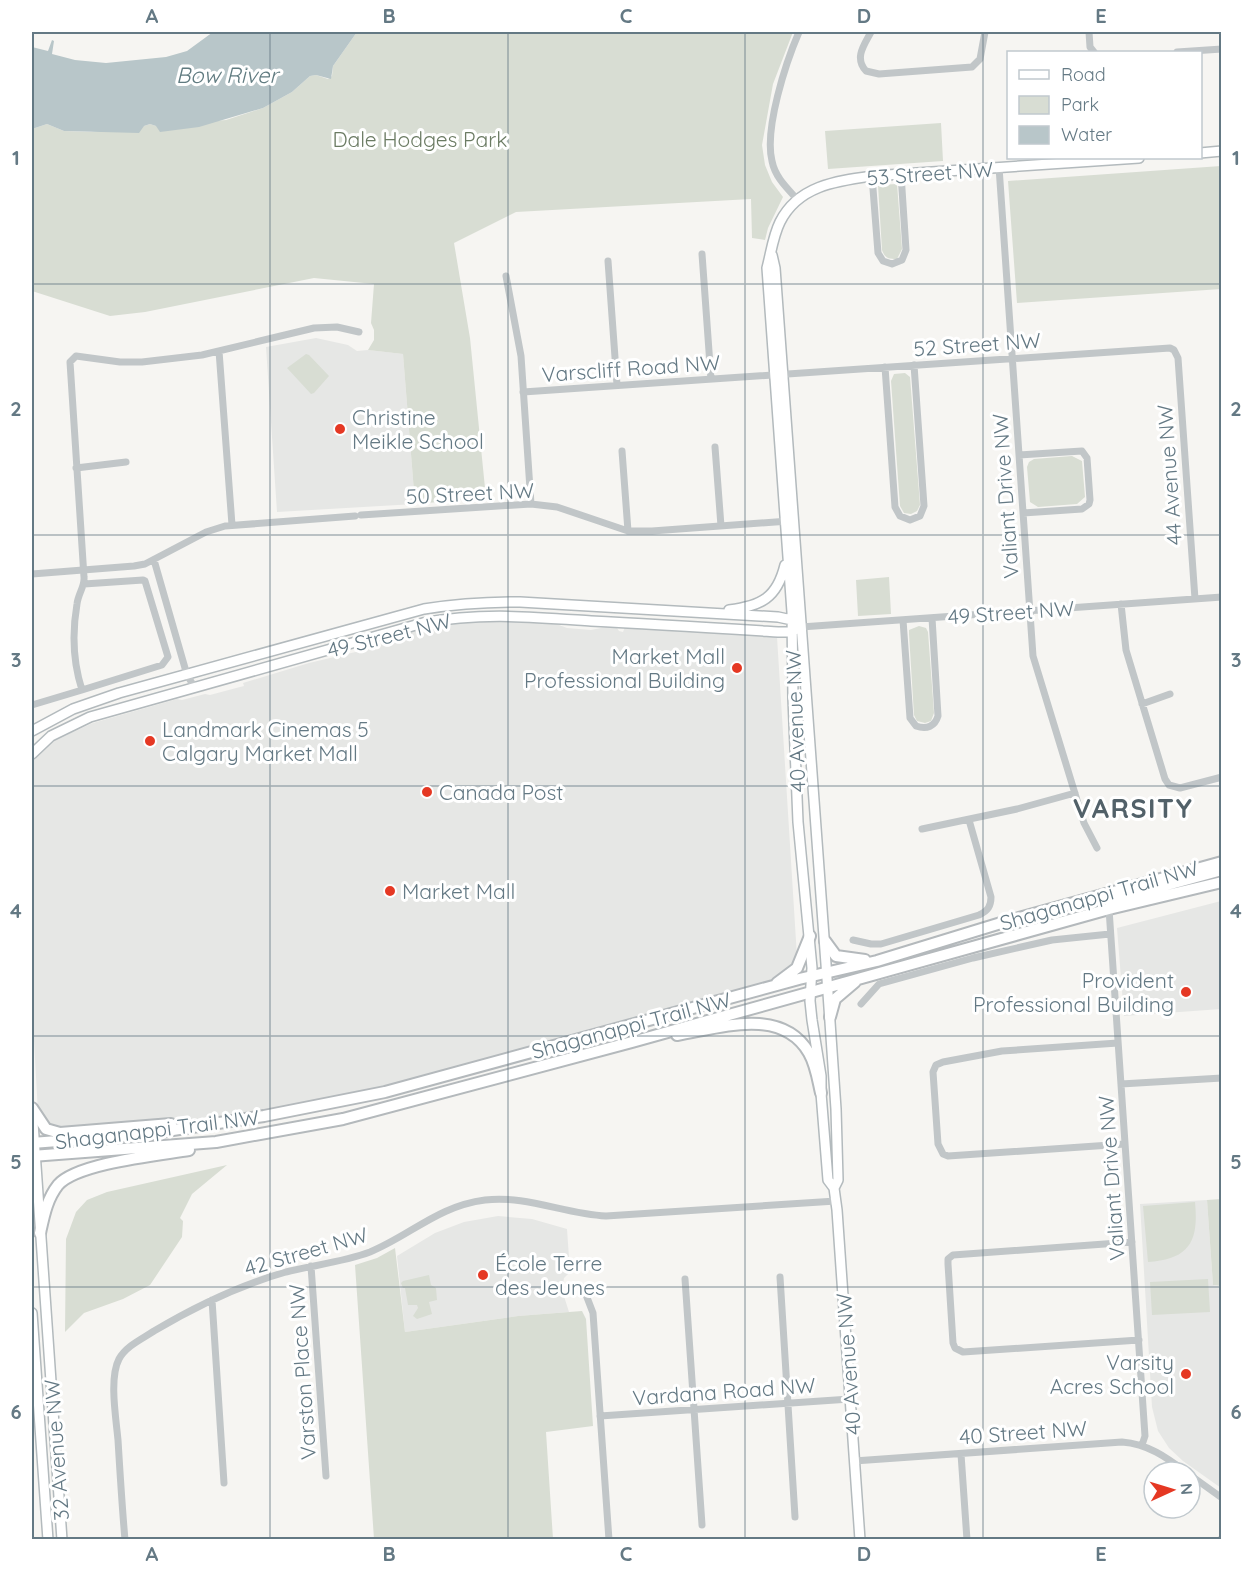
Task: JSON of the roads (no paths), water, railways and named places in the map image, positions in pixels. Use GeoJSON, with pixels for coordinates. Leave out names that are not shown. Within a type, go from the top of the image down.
{"type":"FeatureCollection","features":[{"type":"Feature","properties":{"kind":"main road","name":"Shaganappi Trail NW"},"geometry":{"type":"LineString","coordinates":[[33,1143],[147,1134],[189,1128],[295,1111],[385,1092],[773,986],[877,961],[1001,922],[1221,862]]}},
{"type":"Feature","properties":{"kind":"main road"},"geometry":{"type":"LineString","coordinates":[[1109,909],[1113,901],[1123,897],[1221,870]]}},
{"type":"Feature","properties":{"kind":"main road","name":"Shaganappi Trail NW"},"geometry":{"type":"LineString","coordinates":[[33,1156],[216,1142],[344,1119],[632,1042],[1109,909],[1221,882]]}},
{"type":"Feature","properties":{"kind":"main road"},"geometry":{"type":"LineString","coordinates":[[773,986],[797,968],[810,936]]}},
{"type":"Feature","properties":{"kind":"main road"},"geometry":{"type":"LineString","coordinates":[[825,941],[832,953],[841,958],[877,961]]}},
{"type":"Feature","properties":{"kind":"main road"},"geometry":{"type":"LineString","coordinates":[[830,1017],[839,994],[860,978]]}},
{"type":"Feature","properties":{"kind":"main road"},"geometry":{"type":"LineString","coordinates":[[632,1042],[747,1024],[772,1025],[793,1035],[804,1046],[814,1064],[821,1093]]}},
{"type":"Feature","properties":{"kind":"main road"},"geometry":{"type":"LineString","coordinates":[[32,1108],[40,1123],[51,1132],[72,1133],[177,1123],[189,1128]]}},
{"type":"Feature","properties":{"kind":"main road"},"geometry":{"type":"LineString","coordinates":[[40,1233],[47,1201],[67,1177],[103,1165],[209,1147],[216,1142]]}},
{"type":"Feature","properties":{"kind":"street"},"geometry":{"type":"LineString","coordinates":[[797,199],[780,180],[774,169],[771,149],[773,122],[785,69],[799,32]]}},
{"type":"Feature","properties":{"kind":"street"},"geometry":{"type":"LineString","coordinates":[[871,32],[861,52],[860,61],[866,71],[879,74],[972,67],[980,59],[985,32]]}},
{"type":"Feature","properties":{"kind":"street"},"geometry":{"type":"LineString","coordinates":[[1089,32],[1090,47],[1093,51]]}},
{"type":"Feature","properties":{"kind":"street"},"geometry":{"type":"LineString","coordinates":[[1192,51],[1221,49]]}},
{"type":"Feature","properties":{"kind":"street"},"geometry":{"type":"LineString","coordinates":[[1202,153],[1221,151]]}},
{"type":"Feature","properties":{"kind":"street","name":"53 Street NW"},"geometry":{"type":"LineString","coordinates":[[797,199],[823,185],[840,180],[872,176],[1123,159]]}},
{"type":"Feature","properties":{"kind":"street","name":"Valiant Drive NW"},"geometry":{"type":"LineString","coordinates":[[999,167],[1035,664],[1084,823],[1097,848]]}},
{"type":"Feature","properties":{"kind":"street"},"geometry":{"type":"LineString","coordinates":[[872,176],[878,253],[883,261],[892,264],[902,260],[906,250],[901,174]]}},
{"type":"Feature","properties":{"kind":"street","name":"40 Avenue NW"},"geometry":{"type":"LineString","coordinates":[[797,199],[780,222],[767,268],[778,374],[788,521],[801,627],[825,941],[838,1161],[838,1180],[834,1188]]}},
{"type":"Feature","properties":{"kind":"street"},"geometry":{"type":"LineString","coordinates":[[702,254],[711,379]]}},
{"type":"Feature","properties":{"kind":"street"},"geometry":{"type":"LineString","coordinates":[[608,261],[617,385]]}},
{"type":"Feature","properties":{"kind":"street"},"geometry":{"type":"LineString","coordinates":[[506,276],[519,342],[523,392]]}},
{"type":"Feature","properties":{"kind":"street"},"geometry":{"type":"LineString","coordinates":[[82,690],[75,667],[74,649],[77,601],[84,584],[84,570],[69,377],[70,362],[76,356],[120,362],[142,362],[202,355],[314,328],[337,327],[359,332]]}},
{"type":"Feature","properties":{"kind":"street","name":"52 Street NW"},"geometry":{"type":"LineString","coordinates":[[778,374],[1164,347],[1174,350]]}},
{"type":"Feature","properties":{"kind":"street","name":"44 Avenue NW"},"geometry":{"type":"LineString","coordinates":[[1174,350],[1178,358],[1195,599]]}},
{"type":"Feature","properties":{"kind":"street"},"geometry":{"type":"LineString","coordinates":[[219,351],[232,525]]}},
{"type":"Feature","properties":{"kind":"street"},"geometry":{"type":"LineString","coordinates":[[885,367],[895,507],[900,516],[910,520],[920,516],[924,506],[914,365]]}},
{"type":"Feature","properties":{"kind":"street","name":"Varscliff Road NW"},"geometry":{"type":"LineString","coordinates":[[531,504],[523,392],[778,374]]}},
{"type":"Feature","properties":{"kind":"street"},"geometry":{"type":"LineString","coordinates":[[715,447],[721,526]]}},
{"type":"Feature","properties":{"kind":"street"},"geometry":{"type":"LineString","coordinates":[[622,451],[628,531]]}},
{"type":"Feature","properties":{"kind":"street"},"geometry":{"type":"LineString","coordinates":[[1019,455],[1082,451],[1087,458],[1090,500],[1089,504],[1082,509],[1023,513]]}},
{"type":"Feature","properties":{"kind":"street"},"geometry":{"type":"LineString","coordinates":[[76,468],[126,462]]}},
{"type":"Feature","properties":{"kind":"street","name":"50 Street NW"},"geometry":{"type":"LineString","coordinates":[[32,574],[134,566],[154,560],[206,532],[232,525],[358,516],[531,504],[557,507],[628,531],[788,521]]}},
{"type":"Feature","properties":{"kind":"street","name":"40 Avenue NW"},"geometry":{"type":"LineString","coordinates":[[788,521],[787,560],[792,620],[798,822],[810,936],[813,1027],[821,1076],[828,1180],[834,1188],[836,1201],[860,1539]]}},
{"type":"Feature","properties":{"kind":"street"},"geometry":{"type":"LineString","coordinates":[[154,560],[190,689]]}},
{"type":"Feature","properties":{"kind":"street"},"geometry":{"type":"LineString","coordinates":[[709,613],[747,608],[771,596],[779,585],[787,560]]}},
{"type":"Feature","properties":{"kind":"street"},"geometry":{"type":"LineString","coordinates":[[32,705],[162,665],[168,657],[146,581],[84,584]]}},
{"type":"Feature","properties":{"kind":"street","name":"49 Street NW"},"geometry":{"type":"LineString","coordinates":[[32,754],[51,736],[90,717],[459,616],[529,617],[792,632],[801,627],[1221,597]]}},
{"type":"Feature","properties":{"kind":"street","name":"49 Street NW"},"geometry":{"type":"LineString","coordinates":[[32,731],[73,709],[119,693],[424,609],[451,605],[520,602],[778,617],[792,620]]}},
{"type":"Feature","properties":{"kind":"street"},"geometry":{"type":"LineString","coordinates":[[1121,604],[1124,639],[1165,779],[1169,785],[1180,788],[1221,777]]}},
{"type":"Feature","properties":{"kind":"street"},"geometry":{"type":"LineString","coordinates":[[903,620],[910,715],[914,724],[920,728],[926,728],[933,725],[938,716],[932,618]]}},
{"type":"Feature","properties":{"kind":"street"},"geometry":{"type":"LineString","coordinates":[[792,620],[801,627]]}},
{"type":"Feature","properties":{"kind":"street"},"geometry":{"type":"LineString","coordinates":[[1142,704],[1170,694]]}},
{"type":"Feature","properties":{"kind":"street"},"geometry":{"type":"LineString","coordinates":[[922,829],[1017,809],[1075,793]]}},
{"type":"Feature","properties":{"kind":"street"},"geometry":{"type":"LineString","coordinates":[[853,940],[881,944],[979,915],[987,910],[991,897],[969,820]]}},
{"type":"Feature","properties":{"kind":"street","name":"Valiant Drive NW"},"geometry":{"type":"LineString","coordinates":[[1109,909],[1145,1436],[1142,1445]]}},
{"type":"Feature","properties":{"kind":"street"},"geometry":{"type":"LineString","coordinates":[[861,1004],[879,984],[962,961],[1052,940],[1110,934]]}},
{"type":"Feature","properties":{"kind":"street"},"geometry":{"type":"LineString","coordinates":[[1118,1042],[1002,1051],[943,1062],[936,1065],[934,1069],[934,1089],[938,1144],[943,1154],[948,1156],[1125,1144]]}},
{"type":"Feature","properties":{"kind":"street"},"geometry":{"type":"LineString","coordinates":[[1121,1084],[1221,1078]]}},
{"type":"Feature","properties":{"kind":"street","name":"32 Avenue NW"},"geometry":{"type":"LineString","coordinates":[[32,1108],[33,1156],[62,1539]]}},
{"type":"Feature","properties":{"kind":"street","name":"42 Street NW"},"geometry":{"type":"LineString","coordinates":[[125,1539],[115,1391],[115,1370],[118,1361],[132,1345],[212,1300],[264,1279],[311,1266],[357,1257],[383,1246],[440,1212],[460,1205],[488,1200],[522,1200],[585,1215],[606,1216],[836,1201]]}},
{"type":"Feature","properties":{"kind":"street"},"geometry":{"type":"LineString","coordinates":[[1132,1242],[950,1256],[948,1264],[952,1334],[953,1346],[963,1352],[1139,1340]]}},
{"type":"Feature","properties":{"kind":"street","name":"Varston Place NW"},"geometry":{"type":"LineString","coordinates":[[311,1266],[326,1476]]}},
{"type":"Feature","properties":{"kind":"street"},"geometry":{"type":"LineString","coordinates":[[780,1278],[795,1517]]}},
{"type":"Feature","properties":{"kind":"street"},"geometry":{"type":"LineString","coordinates":[[685,1280],[702,1525]]}},
{"type":"Feature","properties":{"kind":"street"},"geometry":{"type":"LineString","coordinates":[[583,1287],[593,1313],[609,1539]]}},
{"type":"Feature","properties":{"kind":"street"},"geometry":{"type":"LineString","coordinates":[[212,1300],[224,1484]]}},
{"type":"Feature","properties":{"kind":"street","name":"32 Avenue NW"},"geometry":{"type":"LineString","coordinates":[[32,1313],[48,1539]]}},
{"type":"Feature","properties":{"kind":"street","name":"Vardana Road NW"},"geometry":{"type":"LineString","coordinates":[[600,1416],[850,1399]]}},
{"type":"Feature","properties":{"kind":"street","name":"40 Street NW"},"geometry":{"type":"LineString","coordinates":[[854,1461],[1122,1442],[1142,1445],[1169,1460]]}},
{"type":"Feature","properties":{"kind":"street"},"geometry":{"type":"LineString","coordinates":[[961,1454],[967,1539]]}},
{"type":"Feature","properties":{"kind":"street"},"geometry":{"type":"LineString","coordinates":[[1202,1484],[1221,1498]]}},
{"type":"Feature","properties":{"kind":"water","name":"Bow River"},"geometry":{"type":"Polygon","coordinates":[[[213,32],[357,32],[333,66],[331,79],[316,75],[310,76],[292,92],[263,108],[199,127],[160,132],[156,126],[150,124],[144,126],[139,133],[64,131],[47,124],[32,129],[32,47],[48,51],[52,40],[54,41],[52,54],[75,60],[106,63],[166,57],[187,51],[213,32]]]}},
{"type":"Feature","properties":{"kind":"place","name":"Christine Meikle School"},"geometry":{"type":"Point","coordinates":[340,429]}},
{"type":"Feature","properties":{"kind":"place","name":"Market Mall Professional Building"},"geometry":{"type":"Point","coordinates":[737,668]}},
{"type":"Feature","properties":{"kind":"place","name":"Landmark Cinemas 5 Calgary Market Mall"},"geometry":{"type":"Point","coordinates":[150,741]}},
{"type":"Feature","properties":{"kind":"place","name":"Canada Post"},"geometry":{"type":"Point","coordinates":[427,792]}},
{"type":"Feature","properties":{"kind":"place","name":"Market Mall"},"geometry":{"type":"Point","coordinates":[390,891]}},
{"type":"Feature","properties":{"kind":"place","name":"Provident Professional Building"},"geometry":{"type":"Point","coordinates":[1186,992]}},
{"type":"Feature","properties":{"kind":"place","name":"École Terre des Jeunes"},"geometry":{"type":"Point","coordinates":[483,1275]}},
{"type":"Feature","properties":{"kind":"place","name":"Varsity Acres School"},"geometry":{"type":"Point","coordinates":[1186,1374]}},
{"type":"Feature","properties":{"kind":"district","name":"VARSITY"},"geometry":{"type":"Point","coordinates":[1133,808]}},
{"type":"Feature","properties":{"kind":"park label","name":"Dale Hodges Park"},"geometry":{"type":"Point","coordinates":[420,139]}}]}
